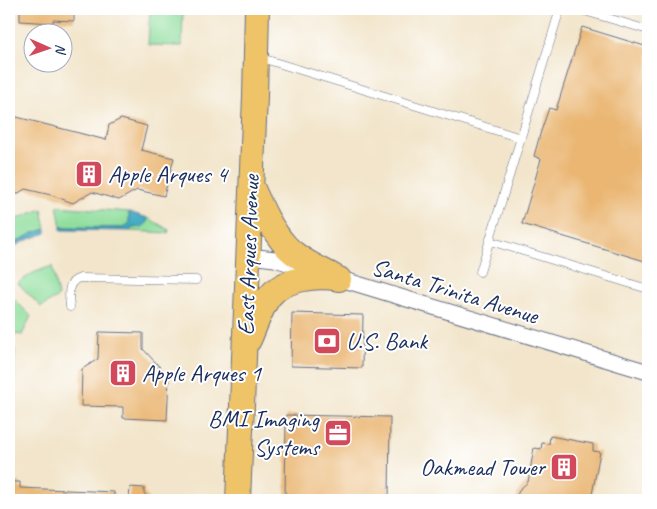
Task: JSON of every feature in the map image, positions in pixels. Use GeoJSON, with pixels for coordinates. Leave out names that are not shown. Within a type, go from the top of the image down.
{"type":"FeatureCollection","features":[{"type":"Feature","properties":{"kind":"main road","name":"East Arques Avenue"},"geometry":{"type":"LineString","coordinates":[[238,500],[257,9]]}},
{"type":"Feature","properties":{"kind":"main road"},"geometry":{"type":"LineString","coordinates":[[251,185],[266,218],[286,246],[309,263],[339,278]]}},
{"type":"Feature","properties":{"kind":"main road"},"geometry":{"type":"LineString","coordinates":[[244,351],[269,296],[279,288],[299,280],[322,276],[339,278]]}},
{"type":"Feature","properties":{"kind":"street","name":"Santa Trinita Avenue"},"geometry":{"type":"LineString","coordinates":[[248,256],[275,259],[648,372]]}},
{"type":"Feature","properties":{"kind":"lane"},"geometry":{"type":"LineString","coordinates":[[480,272],[560,9]]}},
{"type":"Feature","properties":{"kind":"lane"},"geometry":{"type":"LineString","coordinates":[[578,9],[648,30]]}},
{"type":"Feature","properties":{"kind":"lane"},"geometry":{"type":"LineString","coordinates":[[256,57],[521,138]]}},
{"type":"Feature","properties":{"kind":"lane"},"geometry":{"type":"LineString","coordinates":[[490,241],[648,289]]}},
{"type":"Feature","properties":{"kind":"lane"},"geometry":{"type":"LineString","coordinates":[[70,307],[69,288],[74,280],[80,278],[196,280]]}},
{"type":"Feature","properties":{"kind":"green space"},"geometry":{"type":"Polygon","coordinates":[[[150,9],[183,9],[182,46],[148,45],[150,9]]]}},
{"type":"Feature","properties":{"kind":"green space"},"geometry":{"type":"Polygon","coordinates":[[[57,206],[129,212],[129,223],[124,228],[61,227],[57,206]]]}},
{"type":"Feature","properties":{"kind":"green space"},"geometry":{"type":"Polygon","coordinates":[[[42,209],[46,229],[33,233],[9,246],[9,222],[42,209]]]}},
{"type":"Feature","properties":{"kind":"green space"},"geometry":{"type":"Polygon","coordinates":[[[148,218],[169,230],[168,233],[130,231],[131,228],[146,224],[148,218]]]}},
{"type":"Feature","properties":{"kind":"green space"},"geometry":{"type":"Polygon","coordinates":[[[52,266],[58,297],[41,307],[18,283],[33,273],[52,266]]]}},
{"type":"Feature","properties":{"kind":"green space"},"geometry":{"type":"Polygon","coordinates":[[[9,294],[31,316],[22,335],[9,333],[9,294]]]}},
{"type":"Feature","properties":{"kind":"green space"},"geometry":{"type":"Polygon","coordinates":[[[9,349],[15,349],[12,416],[9,416],[9,349]]]}},
{"type":"Feature","properties":{"kind":"water"},"geometry":{"type":"Polygon","coordinates":[[[129,212],[148,218],[146,224],[142,227],[132,228],[130,231],[61,230],[61,227],[124,228],[129,223],[129,212]]]}},
{"type":"Feature","properties":{"kind":"water"},"geometry":{"type":"Polygon","coordinates":[[[46,229],[46,233],[24,241],[9,250],[9,246],[33,233],[46,229]]]}},
{"type":"Feature","properties":{"kind":"building"},"geometry":{"type":"Polygon","coordinates":[[[20,9],[74,9],[74,21],[20,21],[20,9]]]}},
{"type":"Feature","properties":{"kind":"building"},"geometry":{"type":"Polygon","coordinates":[[[582,27],[648,47],[648,262],[522,224],[541,159],[534,156],[541,131],[549,108],[556,110],[582,27]]]}},
{"type":"Feature","properties":{"kind":"building","name":"Apple Arques 4"},"geometry":{"type":"Polygon","coordinates":[[[9,115],[106,140],[109,125],[121,119],[147,126],[141,150],[174,158],[164,196],[137,190],[119,200],[92,192],[73,203],[51,195],[25,189],[9,199],[9,115]]]}},
{"type":"Feature","properties":{"kind":"building","name":"U.S. Bank"},"geometry":{"type":"Polygon","coordinates":[[[292,313],[363,315],[362,368],[291,366],[292,313]]]}},
{"type":"Feature","properties":{"kind":"building","name":"Apple Arques 1"},"geometry":{"type":"Polygon","coordinates":[[[99,332],[143,333],[143,349],[169,377],[167,420],[123,418],[123,407],[81,406],[82,369],[98,359],[99,332]]]}},
{"type":"Feature","properties":{"kind":"building","name":"BMI Imaging Systems"},"geometry":{"type":"Polygon","coordinates":[[[286,415],[390,417],[389,500],[285,500],[286,415]]]}},
{"type":"Feature","properties":{"kind":"building","name":"Oakmead Tower"},"geometry":{"type":"Polygon","coordinates":[[[550,436],[593,444],[593,451],[600,452],[591,500],[517,500],[520,489],[528,482],[534,448],[541,449],[542,443],[549,444],[550,436]]]}},
{"type":"Feature","properties":{"kind":"building"},"geometry":{"type":"Polygon","coordinates":[[[9,482],[20,482],[20,488],[114,492],[114,500],[9,500],[9,482]]]}},
{"type":"Feature","properties":{"kind":"building"},"geometry":{"type":"Polygon","coordinates":[[[130,487],[144,488],[144,493],[150,500],[129,500],[130,487]]]}},
{"type":"Feature","properties":{"kind":"place","name":"Apple Arques 4"},"geometry":{"type":"Point","coordinates":[89,174]}},
{"type":"Feature","properties":{"kind":"place","name":"U.S. Bank"},"geometry":{"type":"Point","coordinates":[327,341]}},
{"type":"Feature","properties":{"kind":"place","name":"Apple Arques 1"},"geometry":{"type":"Point","coordinates":[123,373]}},
{"type":"Feature","properties":{"kind":"place","name":"BMI Imaging Systems"},"geometry":{"type":"Point","coordinates":[338,433]}},
{"type":"Feature","properties":{"kind":"place","name":"Oakmead Tower"},"geometry":{"type":"Point","coordinates":[564,467]}}]}
